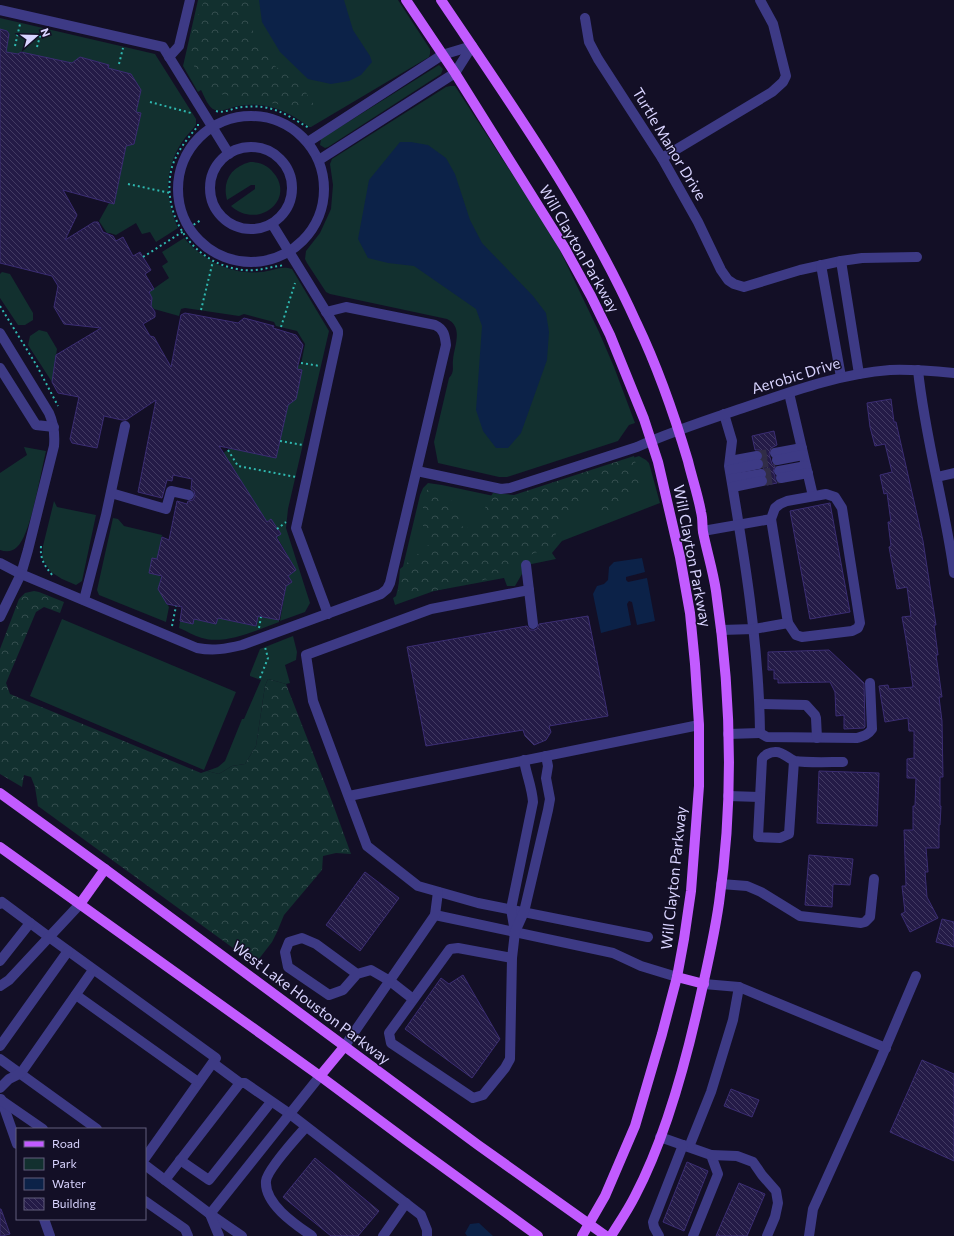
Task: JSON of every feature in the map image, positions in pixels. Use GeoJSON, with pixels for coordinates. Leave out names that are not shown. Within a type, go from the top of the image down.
{"type":"FeatureCollection","features":[{"type":"Feature","properties":{"kind":"main road","name":"Will Clayton Parkway"},"geometry":{"type":"LineString","coordinates":[[406,0],[455,73],[564,247],[591,296],[613,342],[644,419],[658,462],[680,557],[690,613],[699,724],[699,786],[689,904],[677,977],[635,1126],[605,1196],[582,1236]]}},
{"type":"Feature","properties":{"kind":"main road","name":"Will Clayton Parkway"},"geometry":{"type":"LineString","coordinates":[[441,0],[578,209],[603,252],[639,327],[679,431],[702,514],[703,531],[715,587],[721,630],[726,681],[728,796],[721,884],[714,938],[684,1062],[660,1137],[635,1196],[611,1236]]}},
{"type":"Feature","properties":{"kind":"main road","name":"West Lake Houston Parkway"},"geometry":{"type":"LineString","coordinates":[[0,793],[478,1145],[606,1236]]}},
{"type":"Feature","properties":{"kind":"main road"},"geometry":{"type":"LineString","coordinates":[[0,847],[320,1076],[538,1236]]}},
{"type":"Feature","properties":{"kind":"main road"},"geometry":{"type":"LineString","coordinates":[[80,904],[105,869]]}},
{"type":"Feature","properties":{"kind":"main road"},"geometry":{"type":"LineString","coordinates":[[677,977],[704,984]]}},
{"type":"Feature","properties":{"kind":"main road"},"geometry":{"type":"LineString","coordinates":[[320,1076],[344,1047]]}},
{"type":"Feature","properties":{"kind":"street"},"geometry":{"type":"LineString","coordinates":[[169,57],[179,46],[190,0]]}},
{"type":"Feature","properties":{"kind":"street"},"geometry":{"type":"LineString","coordinates":[[662,158],[772,92],[783,82],[786,76],[773,24],[760,0]]}},
{"type":"Feature","properties":{"kind":"street"},"geometry":{"type":"LineString","coordinates":[[0,10],[163,47],[229,154]]}},
{"type":"Feature","properties":{"kind":"street","name":"Turtle Manor Drive"},"geometry":{"type":"LineString","coordinates":[[585,18],[589,42],[598,59],[662,158],[698,222],[728,280],[734,284],[744,287],[821,265]]}},
{"type":"Feature","properties":{"kind":"street"},"geometry":{"type":"LineString","coordinates":[[308,142],[442,55],[472,46]]}},
{"type":"Feature","properties":{"kind":"street"},"geometry":{"type":"LineString","coordinates":[[319,160],[455,73],[472,46]]}},
{"type":"Feature","properties":{"kind":"street"},"geometry":{"type":"LineString","coordinates":[[245,115],[262,116],[280,121],[290,126],[308,142],[319,160],[323,174],[325,189],[323,204],[319,219],[311,232],[301,243],[289,252],[264,262],[251,263],[237,261],[224,258],[212,252],[186,230],[178,196],[180,169],[192,145],[201,135],[212,127],[233,117],[245,115]]}},
{"type":"Feature","properties":{"kind":"street"},"geometry":{"type":"LineString","coordinates":[[254,148],[266,150],[278,157],[286,167],[292,186],[291,198],[282,216],[272,224],[259,228],[238,227],[226,220],[217,210],[211,190],[213,176],[219,164],[229,154],[241,149],[254,148]]}},
{"type":"Feature","properties":{"kind":"street"},"geometry":{"type":"LineString","coordinates":[[272,224],[338,334],[296,528],[328,614]]}},
{"type":"Feature","properties":{"kind":"street"},"geometry":{"type":"LineString","coordinates":[[841,378],[821,265],[841,261],[875,258],[917,257]]}},
{"type":"Feature","properties":{"kind":"street"},"geometry":{"type":"LineString","coordinates":[[841,261],[859,374]]}},
{"type":"Feature","properties":{"kind":"street"},"geometry":{"type":"LineString","coordinates":[[0,563],[21,574],[197,648],[208,650],[227,649],[242,645],[377,596],[387,589],[390,583],[446,345],[443,332],[435,325],[346,307],[326,312]]}},
{"type":"Feature","properties":{"kind":"street"},"geometry":{"type":"LineString","coordinates":[[0,333],[49,413],[54,427],[54,446],[28,550],[21,574],[0,617]]}},
{"type":"Feature","properties":{"kind":"street"},"geometry":{"type":"LineString","coordinates":[[0,368],[36,425],[54,427]]}},
{"type":"Feature","properties":{"kind":"street","name":"Aerobic Drive"},"geometry":{"type":"LineString","coordinates":[[417,471],[501,489],[510,488],[637,447],[651,440],[789,392],[841,378],[890,370],[918,370],[954,373]]}},
{"type":"Feature","properties":{"kind":"street"},"geometry":{"type":"LineString","coordinates":[[918,370],[927,435],[948,529],[954,573]]}},
{"type":"Feature","properties":{"kind":"street"},"geometry":{"type":"LineString","coordinates":[[789,392],[813,496]]}},
{"type":"Feature","properties":{"kind":"street"},"geometry":{"type":"LineString","coordinates":[[724,414],[732,441],[731,474],[754,629],[760,704],[760,733]]}},
{"type":"Feature","properties":{"kind":"street"},"geometry":{"type":"LineString","coordinates":[[84,600],[111,493],[125,426]]}},
{"type":"Feature","properties":{"kind":"street"},"geometry":{"type":"LineString","coordinates":[[803,452],[778,465],[807,469]]}},
{"type":"Feature","properties":{"kind":"street"},"geometry":{"type":"LineString","coordinates":[[731,474],[759,469],[731,474]]}},
{"type":"Feature","properties":{"kind":"street"},"geometry":{"type":"LineString","coordinates":[[937,477],[954,473]]}},
{"type":"Feature","properties":{"kind":"street"},"geometry":{"type":"LineString","coordinates":[[111,493],[166,509],[171,491],[189,495]]}},
{"type":"Feature","properties":{"kind":"street"},"geometry":{"type":"LineString","coordinates":[[826,494],[835,497],[842,508],[860,623],[858,628],[852,631],[802,637],[796,635],[788,623],[771,519],[775,508],[780,504],[787,501],[813,496],[826,494]]}},
{"type":"Feature","properties":{"kind":"street"},"geometry":{"type":"LineString","coordinates":[[703,531],[771,519]]}},
{"type":"Feature","properties":{"kind":"street"},"geometry":{"type":"LineString","coordinates":[[526,565],[534,624]]}},
{"type":"Feature","properties":{"kind":"street"},"geometry":{"type":"LineString","coordinates":[[529,590],[431,609],[306,655],[313,701],[367,846],[418,886],[478,903],[648,937]]}},
{"type":"Feature","properties":{"kind":"street"},"geometry":{"type":"LineString","coordinates":[[721,630],[754,629],[788,623]]}},
{"type":"Feature","properties":{"kind":"street"},"geometry":{"type":"LineString","coordinates":[[728,734],[760,733],[766,737],[858,738],[868,734],[872,729],[870,683]]}},
{"type":"Feature","properties":{"kind":"street"},"geometry":{"type":"LineString","coordinates":[[760,704],[806,704],[816,718],[817,738]]}},
{"type":"Feature","properties":{"kind":"street"},"geometry":{"type":"LineString","coordinates":[[349,796],[699,724]]}},
{"type":"Feature","properties":{"kind":"street"},"geometry":{"type":"LineString","coordinates":[[794,761],[789,834],[780,838],[758,837],[763,756],[777,751],[794,761],[843,762]]}},
{"type":"Feature","properties":{"kind":"street"},"geometry":{"type":"LineString","coordinates":[[512,958],[458,948],[450,949],[389,1033],[392,1043],[473,1098],[484,1095],[505,1068],[510,1059],[512,958],[515,932],[524,912],[550,799],[546,778],[548,766],[546,756]]}},
{"type":"Feature","properties":{"kind":"street"},"geometry":{"type":"LineString","coordinates":[[515,932],[510,910],[533,802],[524,760]]}},
{"type":"Feature","properties":{"kind":"street"},"geometry":{"type":"LineString","coordinates":[[728,796],[760,797]]}},
{"type":"Feature","properties":{"kind":"street"},"geometry":{"type":"LineString","coordinates":[[721,884],[747,886],[761,892],[800,916],[861,923],[865,922],[870,917],[874,879]]}},
{"type":"Feature","properties":{"kind":"street"},"geometry":{"type":"LineString","coordinates":[[344,1047],[435,915],[438,892]]}},
{"type":"Feature","properties":{"kind":"street"},"geometry":{"type":"LineString","coordinates":[[1,903],[216,1058],[146,1157]]}},
{"type":"Feature","properties":{"kind":"street"},"geometry":{"type":"LineString","coordinates":[[0,986],[8,980],[49,938],[80,904]]}},
{"type":"Feature","properties":{"kind":"street"},"geometry":{"type":"LineString","coordinates":[[435,915],[613,953],[641,966],[677,977]]}},
{"type":"Feature","properties":{"kind":"street"},"geometry":{"type":"LineString","coordinates":[[0,961],[30,923]]}},
{"type":"Feature","properties":{"kind":"street"},"geometry":{"type":"LineString","coordinates":[[357,974],[316,944],[302,938],[289,942],[285,952],[288,967],[329,995],[343,990],[357,974],[371,970],[390,981],[414,999]]}},
{"type":"Feature","properties":{"kind":"street"},"geometry":{"type":"LineString","coordinates":[[0,1046],[68,951]]}},
{"type":"Feature","properties":{"kind":"street"},"geometry":{"type":"LineString","coordinates":[[0,1088],[9,1079],[21,1073],[93,970]]}},
{"type":"Feature","properties":{"kind":"street"},"geometry":{"type":"LineString","coordinates":[[808,1236],[813,1208],[886,1048],[916,976]]}},
{"type":"Feature","properties":{"kind":"street"},"geometry":{"type":"LineString","coordinates":[[704,984],[739,987],[886,1048]]}},
{"type":"Feature","properties":{"kind":"street"},"geometry":{"type":"LineString","coordinates":[[659,1236],[654,1228],[653,1222],[711,1092],[733,1020],[739,987]]}},
{"type":"Feature","properties":{"kind":"street"},"geometry":{"type":"LineString","coordinates":[[76,995],[198,1082]]}},
{"type":"Feature","properties":{"kind":"street"},"geometry":{"type":"LineString","coordinates":[[0,1058],[95,1128]]}},
{"type":"Feature","properties":{"kind":"street"},"geometry":{"type":"LineString","coordinates":[[213,1063],[240,1083],[245,1084],[290,1114],[421,1215],[427,1230],[427,1236]]}},
{"type":"Feature","properties":{"kind":"street"},"geometry":{"type":"LineString","coordinates":[[210,1214],[320,1076]]}},
{"type":"Feature","properties":{"kind":"street"},"geometry":{"type":"LineString","coordinates":[[165,1180],[240,1083]]}},
{"type":"Feature","properties":{"kind":"street"},"geometry":{"type":"LineString","coordinates":[[1,1098],[42,1128]]}},
{"type":"Feature","properties":{"kind":"street"},"geometry":{"type":"LineString","coordinates":[[1,1098],[16,1141]]}},
{"type":"Feature","properties":{"kind":"street"},"geometry":{"type":"LineString","coordinates":[[180,1160],[208,1180],[271,1102]]}},
{"type":"Feature","properties":{"kind":"street"},"geometry":{"type":"LineString","coordinates":[[306,1127],[273,1168],[266,1181],[268,1193],[278,1208],[288,1219],[312,1236]]}},
{"type":"Feature","properties":{"kind":"street"},"geometry":{"type":"LineString","coordinates":[[660,1137],[711,1155],[737,1156],[753,1162],[776,1191],[778,1203],[775,1217],[767,1236]]}},
{"type":"Feature","properties":{"kind":"street"},"geometry":{"type":"LineString","coordinates":[[693,1236],[718,1174],[711,1155]]}},
{"type":"Feature","properties":{"kind":"street"},"geometry":{"type":"LineString","coordinates":[[146,1166],[242,1236]]}},
{"type":"Feature","properties":{"kind":"street"},"geometry":{"type":"LineString","coordinates":[[146,1202],[185,1229],[188,1236]]}},
{"type":"Feature","properties":{"kind":"street"},"geometry":{"type":"LineString","coordinates":[[383,1236],[406,1203]]}},
{"type":"Feature","properties":{"kind":"street"},"geometry":{"type":"LineString","coordinates":[[210,1214],[219,1236]]}},
{"type":"Feature","properties":{"kind":"street"},"geometry":{"type":"LineString","coordinates":[[44,1220],[50,1236]]}},
{"type":"Feature","properties":{"kind":"path"},"geometry":{"type":"LineString","coordinates":[[15,46],[20,21]]}},
{"type":"Feature","properties":{"kind":"path"},"geometry":{"type":"LineString","coordinates":[[37,48],[42,26]]}},
{"type":"Feature","properties":{"kind":"path"},"geometry":{"type":"LineString","coordinates":[[119,64],[124,45]]}},
{"type":"Feature","properties":{"kind":"path"},"geometry":{"type":"LineString","coordinates":[[150,102],[195,114],[187,100],[193,96]]}},
{"type":"Feature","properties":{"kind":"path"},"geometry":{"type":"LineString","coordinates":[[212,110],[222,112],[241,107],[256,106],[273,109],[292,117],[309,128],[314,127]]}},
{"type":"Feature","properties":{"kind":"path"},"geometry":{"type":"LineString","coordinates":[[198,120],[198,126],[186,140],[175,159],[172,169],[170,193],[173,210],[178,224],[186,230],[195,249],[213,261],[237,269],[258,271],[284,265],[292,267]]}},
{"type":"Feature","properties":{"kind":"path"},"geometry":{"type":"LineString","coordinates":[[128,184],[170,193]]}},
{"type":"Feature","properties":{"kind":"path"},"geometry":{"type":"LineString","coordinates":[[143,257],[201,220]]}},
{"type":"Feature","properties":{"kind":"path"},"geometry":{"type":"LineString","coordinates":[[201,310],[213,261]]}},
{"type":"Feature","properties":{"kind":"path"},"geometry":{"type":"LineString","coordinates":[[281,328],[296,281]]}},
{"type":"Feature","properties":{"kind":"path"},"geometry":{"type":"LineString","coordinates":[[0,306],[37,366],[60,410]]}},
{"type":"Feature","properties":{"kind":"path"},"geometry":{"type":"LineString","coordinates":[[301,363],[331,368]]}},
{"type":"Feature","properties":{"kind":"path"},"geometry":{"type":"LineString","coordinates":[[280,441],[305,446]]}},
{"type":"Feature","properties":{"kind":"path"},"geometry":{"type":"LineString","coordinates":[[228,450],[238,466],[298,477]]}},
{"type":"Feature","properties":{"kind":"path"},"geometry":{"type":"LineString","coordinates":[[277,528],[288,522],[287,528]]}},
{"type":"Feature","properties":{"kind":"path"},"geometry":{"type":"LineString","coordinates":[[41,543],[40,556],[46,568],[53,576]]}},
{"type":"Feature","properties":{"kind":"path"},"geometry":{"type":"LineString","coordinates":[[167,625],[172,628],[176,606]]}},
{"type":"Feature","properties":{"kind":"green space"},"geometry":{"type":"Polygon","coordinates":[[[198,0],[398,0],[430,49],[430,54],[429,57],[311,127],[285,112],[267,106],[249,105],[215,110],[208,104],[201,90],[198,92],[183,66],[198,0]]]}},
{"type":"Feature","properties":{"kind":"green space"},"geometry":{"type":"Polygon","coordinates":[[[205,0],[252,0],[253,3],[248,23],[261,43],[270,62],[303,88],[314,105],[310,110],[214,93],[195,68],[191,60],[190,53],[193,29],[205,0]]]}},
{"type":"Feature","properties":{"kind":"green space"},"geometry":{"type":"Polygon","coordinates":[[[0,18],[155,54],[196,119],[196,125],[176,153],[169,174],[169,195],[178,228],[156,242],[150,232],[142,234],[136,223],[116,235],[107,233],[99,221],[109,203],[112,204],[114,202],[126,145],[134,144],[141,114],[130,110],[107,72],[109,65],[80,57],[76,64],[21,52],[18,54],[6,52],[9,34],[7,31],[0,29],[0,18]]]}},
{"type":"Feature","properties":{"kind":"green space"},"geometry":{"type":"Polygon","coordinates":[[[439,65],[443,69],[441,74],[328,147],[325,148],[320,145],[321,139],[439,65]]]}},
{"type":"Feature","properties":{"kind":"green space"},"geometry":{"type":"Polygon","coordinates":[[[455,86],[555,240],[599,332],[635,423],[629,425],[618,441],[507,477],[499,477],[438,463],[434,442],[449,378],[453,372],[453,360],[457,337],[457,332],[452,322],[447,319],[330,294],[326,292],[305,259],[306,251],[320,233],[331,209],[333,185],[330,164],[332,159],[446,87],[455,86]]]}},
{"type":"Feature","properties":{"kind":"green space"},"geometry":{"type":"Polygon","coordinates":[[[250,162],[262,164],[268,167],[276,176],[280,186],[280,195],[276,203],[269,210],[261,214],[251,215],[241,212],[231,206],[255,189],[255,185],[251,185],[227,200],[227,181],[233,171],[243,164],[250,162]]]}},
{"type":"Feature","properties":{"kind":"green space"},"geometry":{"type":"Polygon","coordinates":[[[184,238],[209,260],[229,269],[261,272],[280,268],[292,269],[329,331],[288,509],[286,528],[310,603],[305,612],[280,621],[286,586],[292,582],[288,576],[296,570],[277,537],[281,534],[271,519],[267,522],[223,453],[231,448],[293,368],[301,364],[305,344],[297,331],[276,326],[274,322],[244,314],[239,316],[185,308],[181,309],[179,316],[154,309],[150,304],[152,298],[149,292],[169,278],[162,266],[168,262],[162,252],[184,238]]]}},
{"type":"Feature","properties":{"kind":"green space"},"geometry":{"type":"Polygon","coordinates":[[[2,272],[10,274],[33,313],[33,320],[25,325],[18,325],[0,298],[0,274],[2,272]]]}},
{"type":"Feature","properties":{"kind":"green space"},"geometry":{"type":"Polygon","coordinates":[[[39,330],[47,332],[57,349],[52,382],[28,345],[30,336],[39,330]]]}},
{"type":"Feature","properties":{"kind":"green space"},"geometry":{"type":"Polygon","coordinates":[[[24,447],[46,451],[35,502],[27,530],[15,549],[2,551],[0,550],[0,473],[27,455],[24,447]]]}},
{"type":"Feature","properties":{"kind":"green space"},"geometry":{"type":"Polygon","coordinates":[[[634,456],[640,483],[620,507],[600,515],[600,489],[574,506],[547,548],[518,560],[497,577],[420,594],[398,592],[400,569],[433,541],[423,529],[423,495],[429,488],[459,505],[461,526],[478,531],[487,502],[493,493],[514,495],[634,456]]]}},
{"type":"Feature","properties":{"kind":"green space"},"geometry":{"type":"Polygon","coordinates":[[[639,456],[649,463],[660,503],[562,541],[552,553],[556,559],[522,566],[522,574],[515,586],[507,586],[504,578],[434,591],[395,605],[393,598],[396,596],[420,495],[423,488],[428,483],[508,499],[639,456]]]}},
{"type":"Feature","properties":{"kind":"green space"},"geometry":{"type":"Polygon","coordinates":[[[54,501],[57,507],[96,515],[82,581],[76,585],[51,572],[42,558],[43,546],[54,501]]]}},
{"type":"Feature","properties":{"kind":"green space"},"geometry":{"type":"Polygon","coordinates":[[[113,518],[118,519],[124,526],[162,535],[157,559],[149,573],[159,575],[161,578],[158,589],[169,607],[166,622],[99,595],[97,590],[113,518]]]}},
{"type":"Feature","properties":{"kind":"green space"},"geometry":{"type":"Polygon","coordinates":[[[34,591],[64,602],[60,613],[44,607],[36,612],[6,683],[10,694],[201,773],[207,771],[219,774],[232,766],[245,764],[256,746],[265,686],[268,679],[286,684],[351,854],[336,853],[323,856],[322,870],[284,915],[272,942],[255,964],[38,806],[35,787],[31,777],[24,775],[22,787],[0,774],[0,649],[19,599],[25,593],[34,591]]]}},
{"type":"Feature","properties":{"kind":"green space"},"geometry":{"type":"Polygon","coordinates":[[[258,616],[279,620],[279,622],[241,636],[221,640],[202,638],[179,628],[180,621],[193,624],[194,619],[216,624],[218,618],[256,626],[258,616]]]}},
{"type":"Feature","properties":{"kind":"green space"},"geometry":{"type":"Polygon","coordinates":[[[62,619],[236,692],[204,770],[30,696],[62,619]]]}},
{"type":"Feature","properties":{"kind":"green space"},"geometry":{"type":"Polygon","coordinates":[[[293,636],[297,652],[296,660],[285,665],[290,683],[286,684],[268,679],[265,686],[256,746],[245,764],[232,766],[219,774],[207,771],[218,767],[225,761],[242,719],[244,719],[261,680],[250,676],[260,649],[293,636]]]}},
{"type":"Feature","properties":{"kind":"water"},"geometry":{"type":"Polygon","coordinates":[[[259,0],[344,0],[353,30],[370,56],[372,62],[361,75],[349,81],[331,84],[308,79],[280,52],[262,22],[259,0]]]}},
{"type":"Feature","properties":{"kind":"water"},"geometry":{"type":"Polygon","coordinates":[[[400,142],[428,145],[446,158],[455,174],[470,220],[482,243],[533,296],[546,313],[549,332],[547,360],[521,433],[508,448],[496,448],[483,431],[476,410],[482,326],[476,309],[414,266],[388,263],[368,258],[358,239],[369,180],[400,142]]]}},
{"type":"Feature","properties":{"kind":"water"},"geometry":{"type":"Polygon","coordinates":[[[642,558],[645,572],[626,577],[626,580],[628,582],[647,578],[655,621],[637,625],[632,602],[629,601],[627,604],[631,625],[601,633],[593,594],[597,586],[604,584],[608,580],[609,567],[614,562],[642,558]]]}},
{"type":"Feature","properties":{"kind":"water"},"geometry":{"type":"Polygon","coordinates":[[[479,1223],[493,1236],[467,1236],[465,1233],[470,1224],[479,1223]]]}},
{"type":"Feature","properties":{"kind":"building"},"geometry":{"type":"Polygon","coordinates":[[[0,29],[7,31],[9,34],[6,52],[18,54],[21,52],[72,63],[80,57],[109,65],[108,68],[131,74],[141,90],[136,112],[141,113],[134,144],[126,146],[114,204],[63,190],[77,215],[65,240],[94,222],[98,222],[103,232],[113,236],[116,241],[123,237],[133,256],[140,252],[151,270],[145,274],[154,289],[149,292],[152,298],[151,306],[155,312],[155,317],[143,324],[150,336],[154,337],[171,367],[181,315],[185,313],[238,323],[244,318],[274,326],[273,328],[296,335],[303,345],[297,369],[302,370],[296,399],[288,405],[276,458],[219,446],[267,522],[271,519],[281,534],[276,537],[296,570],[288,576],[292,582],[286,586],[279,620],[258,616],[256,626],[218,618],[216,624],[194,619],[193,624],[180,621],[182,607],[167,604],[158,589],[162,576],[149,573],[152,558],[157,559],[162,537],[169,540],[177,501],[187,504],[188,501],[193,500],[195,496],[194,491],[191,489],[192,479],[173,475],[172,481],[167,480],[162,498],[138,492],[156,400],[126,420],[104,416],[97,448],[72,443],[70,439],[79,397],[58,393],[52,382],[56,355],[101,328],[64,324],[54,307],[58,286],[52,276],[0,263],[0,29]]]}},
{"type":"Feature","properties":{"kind":"building"},"geometry":{"type":"Polygon","coordinates":[[[891,399],[894,422],[896,422],[923,541],[936,625],[934,625],[938,655],[936,655],[942,697],[939,697],[942,721],[943,777],[940,777],[941,806],[939,848],[926,848],[928,872],[925,872],[927,897],[938,918],[910,932],[901,914],[905,912],[902,886],[906,886],[904,830],[913,830],[913,806],[915,806],[916,778],[907,778],[907,759],[914,758],[914,731],[909,731],[908,718],[885,722],[879,686],[888,685],[889,689],[913,687],[902,617],[911,616],[907,587],[897,589],[889,547],[891,546],[888,522],[891,522],[887,493],[884,494],[880,475],[892,472],[885,444],[875,446],[870,427],[867,403],[891,399]]]}},
{"type":"Feature","properties":{"kind":"building"},"geometry":{"type":"Polygon","coordinates":[[[774,431],[777,445],[771,448],[769,454],[772,464],[775,466],[773,472],[777,483],[767,485],[767,473],[763,468],[763,454],[760,450],[755,450],[752,436],[774,431]]]}},
{"type":"Feature","properties":{"kind":"building"},"geometry":{"type":"Polygon","coordinates":[[[830,503],[850,612],[810,619],[790,511],[830,503]]]}},
{"type":"Feature","properties":{"kind":"building"},"geometry":{"type":"Polygon","coordinates":[[[588,616],[608,716],[549,726],[551,732],[546,740],[534,745],[525,736],[523,730],[426,746],[407,647],[527,626],[530,630],[534,630],[537,629],[539,624],[588,616]]]}},
{"type":"Feature","properties":{"kind":"building"},"geometry":{"type":"Polygon","coordinates":[[[829,650],[864,683],[864,728],[844,729],[844,715],[836,716],[835,692],[830,682],[778,683],[778,679],[774,679],[774,670],[768,670],[768,652],[829,650]]]}},
{"type":"Feature","properties":{"kind":"building"},"geometry":{"type":"Polygon","coordinates":[[[819,771],[879,773],[877,826],[817,823],[819,771]]]}},
{"type":"Feature","properties":{"kind":"building"},"geometry":{"type":"Polygon","coordinates":[[[809,855],[853,859],[850,885],[833,884],[832,907],[805,905],[809,855]]]}},
{"type":"Feature","properties":{"kind":"building"},"geometry":{"type":"Polygon","coordinates":[[[365,872],[399,898],[360,951],[326,925],[365,872]]]}},
{"type":"Feature","properties":{"kind":"building"},"geometry":{"type":"Polygon","coordinates":[[[942,919],[954,922],[954,947],[936,942],[942,919]]]}},
{"type":"Feature","properties":{"kind":"building"},"geometry":{"type":"Polygon","coordinates":[[[463,975],[500,1039],[472,1078],[405,1029],[441,978],[449,984],[463,975]]]}},
{"type":"Feature","properties":{"kind":"building"},"geometry":{"type":"Polygon","coordinates":[[[922,1060],[954,1074],[954,1161],[890,1132],[922,1060]]]}},
{"type":"Feature","properties":{"kind":"building"},"geometry":{"type":"Polygon","coordinates":[[[731,1089],[759,1100],[752,1117],[724,1106],[731,1089]]]}},
{"type":"Feature","properties":{"kind":"building"},"geometry":{"type":"Polygon","coordinates":[[[315,1158],[379,1211],[358,1236],[331,1236],[283,1197],[315,1158]]]}},
{"type":"Feature","properties":{"kind":"building"},"geometry":{"type":"Polygon","coordinates":[[[687,1162],[708,1171],[684,1231],[663,1222],[687,1162]]]}},
{"type":"Feature","properties":{"kind":"building"},"geometry":{"type":"Polygon","coordinates":[[[739,1183],[765,1194],[747,1236],[716,1236],[739,1183]]]}},
{"type":"Feature","properties":{"kind":"building"},"geometry":{"type":"Polygon","coordinates":[[[0,1209],[10,1234],[2,1236],[0,1236],[0,1209]]]}},
{"type":"Feature","properties":{"kind":"tunnel"},"geometry":{"type":"LineString","coordinates":[[757,456],[775,453]]}},
{"type":"Feature","properties":{"kind":"tunnel"},"geometry":{"type":"LineString","coordinates":[[758,464],[777,460]]}},
{"type":"Feature","properties":{"kind":"tunnel"},"geometry":{"type":"LineString","coordinates":[[761,474],[779,471]]}},
{"type":"Feature","properties":{"kind":"tunnel"},"geometry":{"type":"LineString","coordinates":[[762,481],[781,478]]}}]}
